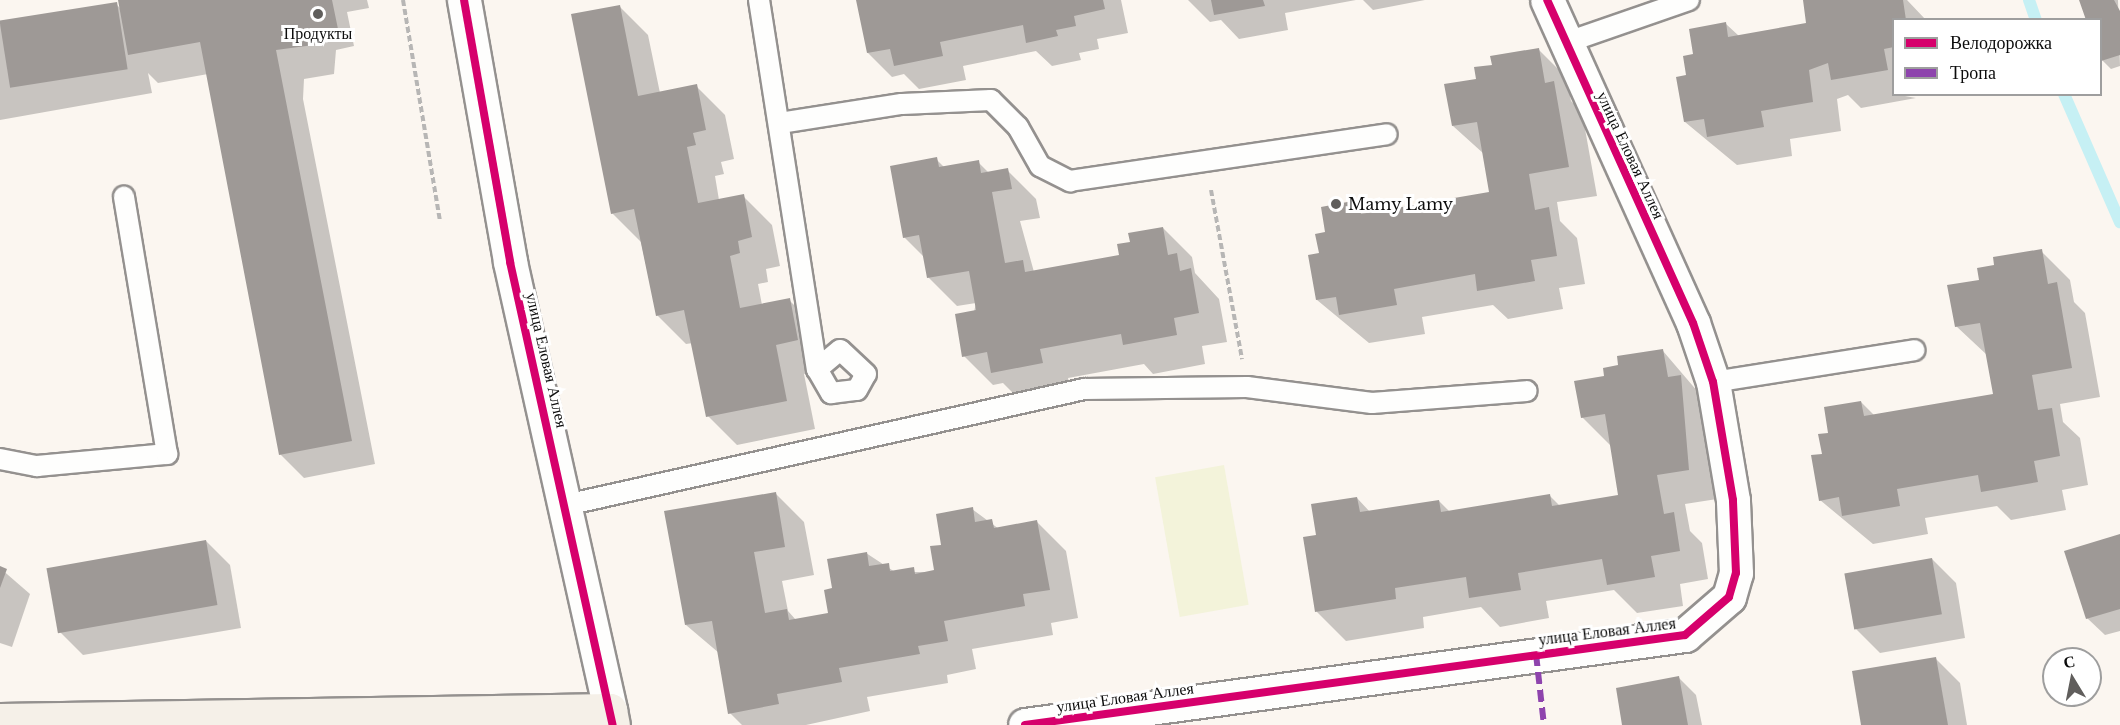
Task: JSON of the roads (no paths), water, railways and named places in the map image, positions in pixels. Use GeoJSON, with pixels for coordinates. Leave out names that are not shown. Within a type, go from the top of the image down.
{"type":"FeatureCollection","features":[{"type":"Feature","properties":{"kind":"street","name":"улица Еловая Аллея"},"geometry":{"type":"LineString","coordinates":[[465,0],[510,262],[566,505],[611,718]]}},
{"type":"Feature","properties":{"kind":"street","name":"улица Еловая Аллея"},"geometry":{"type":"LineString","coordinates":[[1024,725],[1685,635],[1729,597],[1736,573],[1733,500],[1713,382],[1693,323],[1547,0]]}},
{"type":"Feature","properties":{"kind":"street"},"geometry":{"type":"LineString","coordinates":[[0,720],[611,718]]}},
{"type":"Feature","properties":{"kind":"lane"},"geometry":{"type":"LineString","coordinates":[[759,0],[818,369]]}},
{"type":"Feature","properties":{"kind":"lane"},"geometry":{"type":"LineString","coordinates":[[1565,43],[1689,0]]}},
{"type":"Feature","properties":{"kind":"lane"},"geometry":{"type":"LineString","coordinates":[[780,123],[902,104],[991,100],[1018,127],[1040,166],[1071,181],[1206,159],[1387,134]]}},
{"type":"Feature","properties":{"kind":"lane"},"geometry":{"type":"LineString","coordinates":[[0,459],[37,466],[167,454],[124,197]]}},
{"type":"Feature","properties":{"kind":"lane"},"geometry":{"type":"LineString","coordinates":[[1713,382],[1914,350]]}},
{"type":"Feature","properties":{"kind":"lane"},"geometry":{"type":"LineString","coordinates":[[566,505],[1084,389],[1247,387],[1372,403],[1527,391]]}},
{"type":"Feature","properties":{"kind":"waterway"},"geometry":{"type":"LineString","coordinates":[[2029,0],[2035,18]]}},
{"type":"Feature","properties":{"kind":"waterway"},"geometry":{"type":"LineString","coordinates":[[2065,96],[2120,222]]}},
{"type":"Feature","properties":{"kind":"place","name":"Продукты"},"geometry":{"type":"Point","coordinates":[318,14]}},
{"type":"Feature","properties":{"kind":"place","name":"Mamy Lamy"},"geometry":{"type":"Point","coordinates":[1336,204]}}]}
